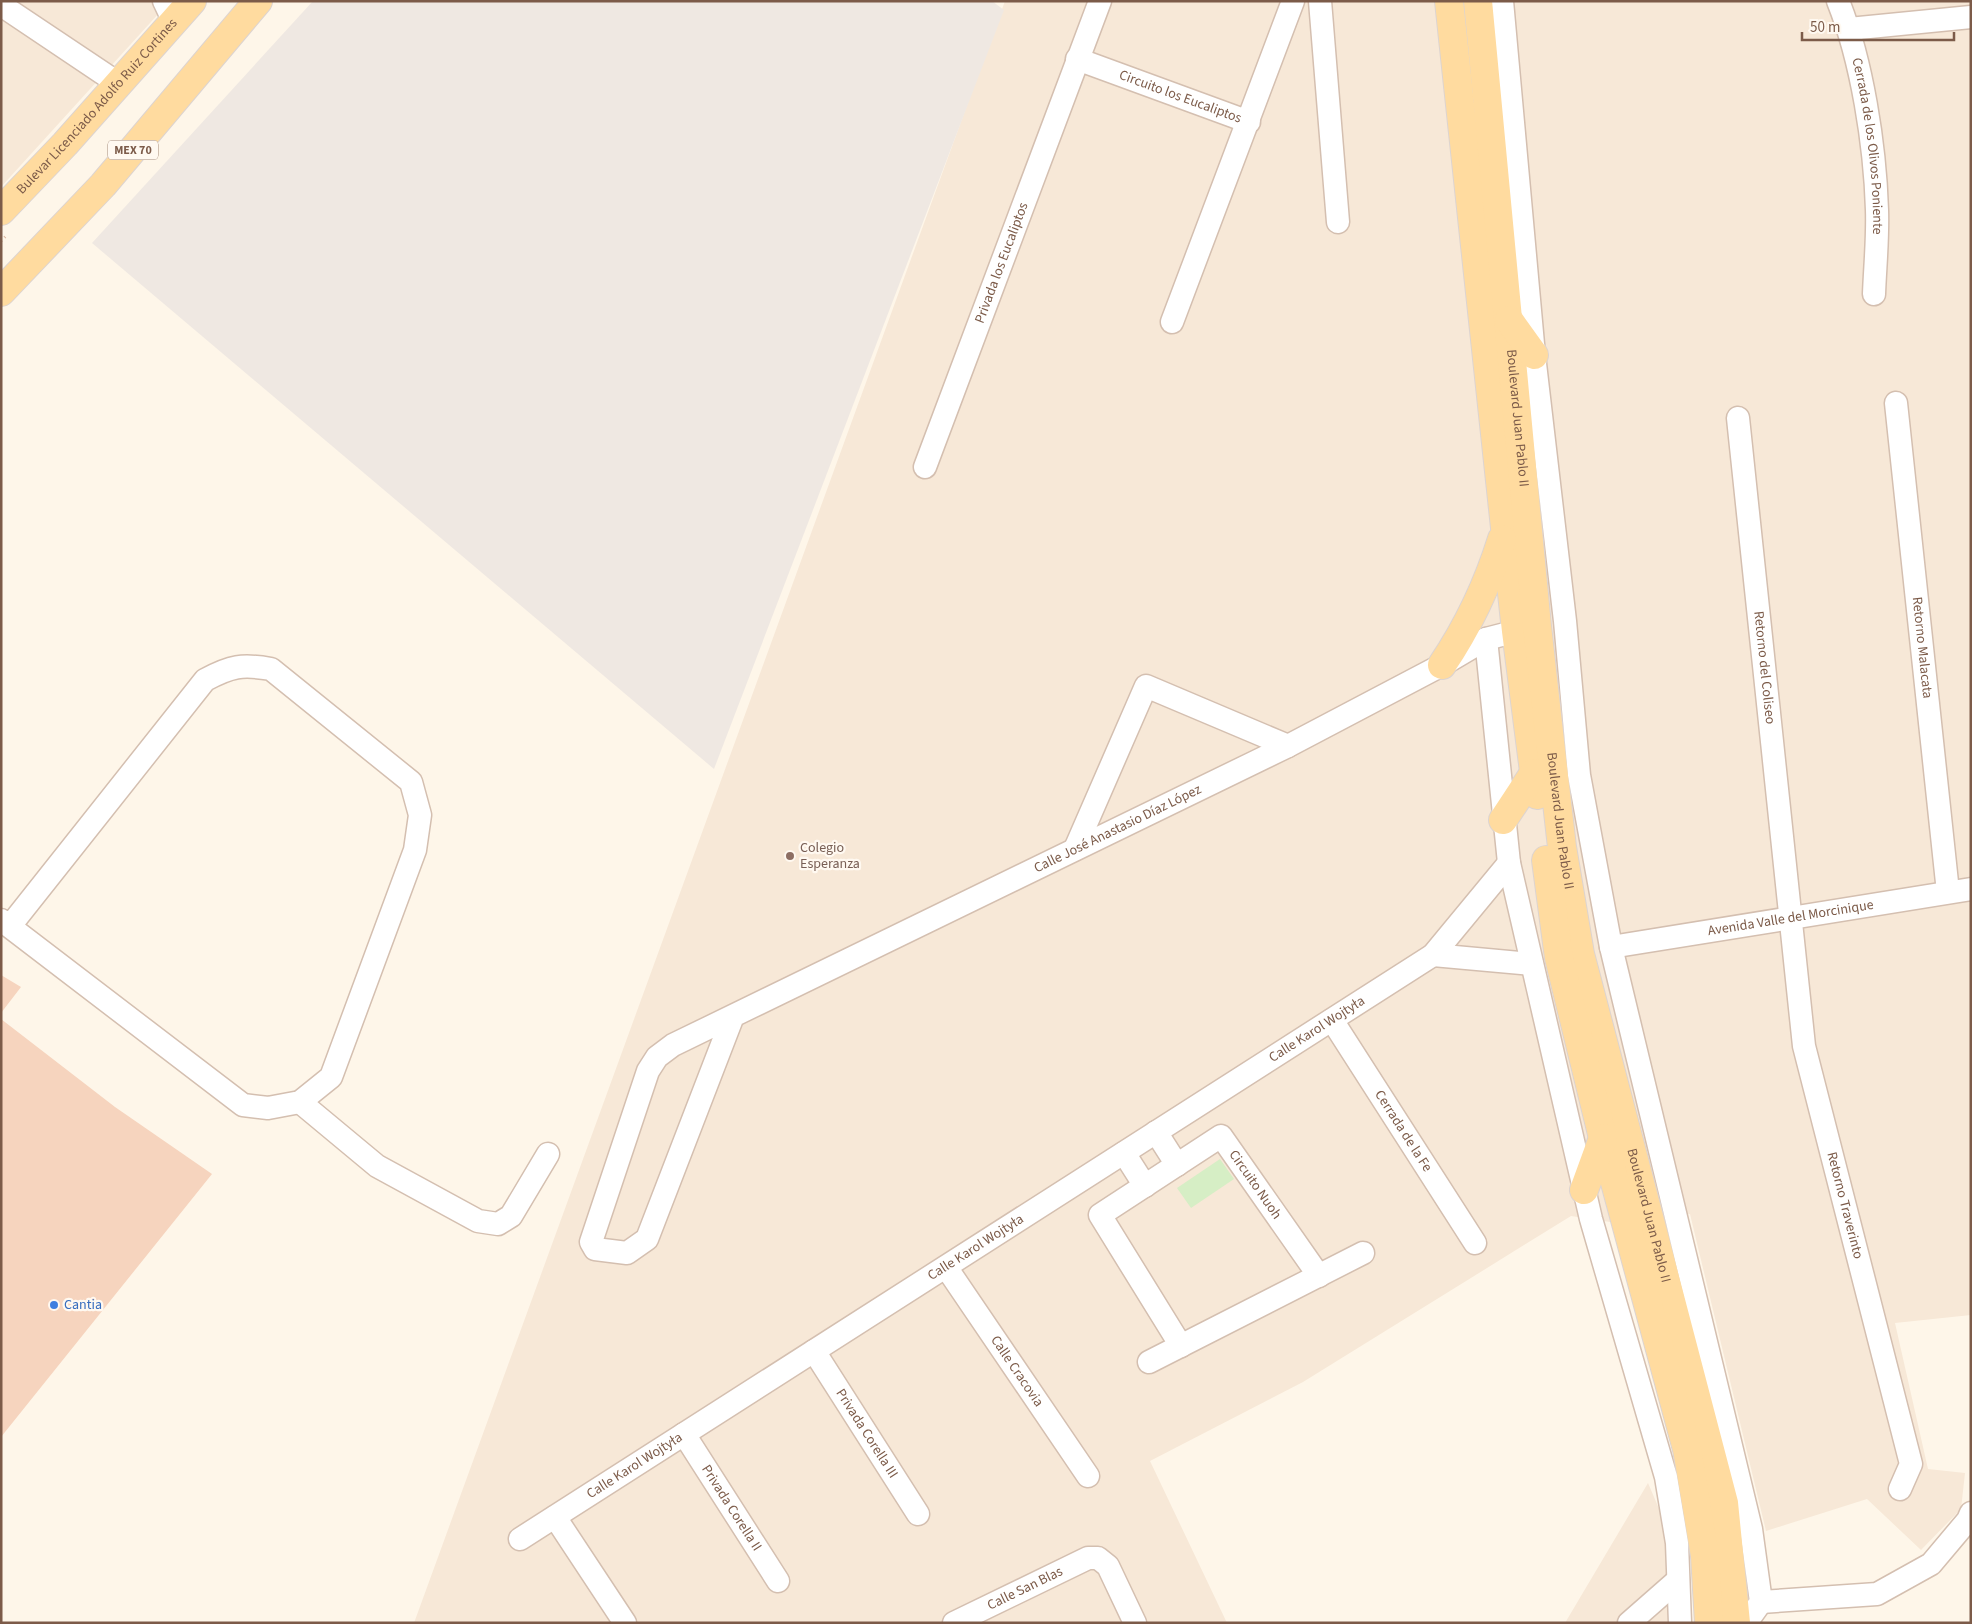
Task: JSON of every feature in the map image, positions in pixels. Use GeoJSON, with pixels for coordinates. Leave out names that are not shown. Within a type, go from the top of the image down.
{"type":"FeatureCollection","features":[{"type":"Feature","properties":{"kind":"main road","name":"Bulevar Licenciado Adolfo Ruiz Cortines"},"geometry":{"type":"LineString","coordinates":[[1,211],[118,84],[169,12],[192,1]]}},
{"type":"Feature","properties":{"kind":"main road","name":"MEX 70"},"geometry":{"type":"LineString","coordinates":[[1,292],[103,186],[258,1]]}},
{"type":"Feature","properties":{"kind":"main road","name":"Boulevard Juan Pablo II"},"geometry":{"type":"LineString","coordinates":[[1449,1],[1505,528],[1527,628],[1580,954],[1724,1503],[1736,1623]]}},
{"type":"Feature","properties":{"kind":"main road","name":"Boulevard Juan Pablo II"},"geometry":{"type":"LineString","coordinates":[[1478,1],[1508,320],[1534,773],[1559,958],[1602,1138],[1687,1449],[1705,1556],[1709,1623]]}},
{"type":"Feature","properties":{"kind":"main road"},"geometry":{"type":"LineString","coordinates":[[1508,320],[1534,355]]}},
{"type":"Feature","properties":{"kind":"main road"},"geometry":{"type":"LineString","coordinates":[[1442,665],[1462,637],[1479,603],[1505,528]]}},
{"type":"Feature","properties":{"kind":"main road"},"geometry":{"type":"LineString","coordinates":[[1503,820],[1534,773]]}},
{"type":"Feature","properties":{"kind":"main road"},"geometry":{"type":"LineString","coordinates":[[1584,1190],[1602,1138]]}},
{"type":"Feature","properties":{"kind":"street"},"geometry":{"type":"LineString","coordinates":[[1077,59],[1100,1]]}},
{"type":"Feature","properties":{"kind":"street","name":"Circuito los Eucaliptos"},"geometry":{"type":"LineString","coordinates":[[1077,59],[1249,122],[1293,1]]}},
{"type":"Feature","properties":{"kind":"street"},"geometry":{"type":"LineString","coordinates":[[1320,1],[1338,222]]}},
{"type":"Feature","properties":{"kind":"street","name":"Boulevard Juan Pablo II"},"geometry":{"type":"LineString","coordinates":[[1502,1],[1534,355],[1565,621],[1579,776],[1611,947],[1751,1528],[1761,1602]]}},
{"type":"Feature","properties":{"kind":"street","name":"Cerrada de los Olivos Poniente"},"geometry":{"type":"LineString","coordinates":[[1838,1],[1849,29],[1869,126],[1876,201],[1874,294]]}},
{"type":"Feature","properties":{"kind":"street"},"geometry":{"type":"LineString","coordinates":[[1,5],[118,84]]}},
{"type":"Feature","properties":{"kind":"street"},"geometry":{"type":"LineString","coordinates":[[1849,29],[1971,17]]}},
{"type":"Feature","properties":{"kind":"street","name":"Privada los Eucaliptos"},"geometry":{"type":"LineString","coordinates":[[925,467],[1077,59]]}},
{"type":"Feature","properties":{"kind":"street"},"geometry":{"type":"LineString","coordinates":[[1172,322],[1249,122]]}},
{"type":"Feature","properties":{"kind":"street","name":"Retorno Malacata"},"geometry":{"type":"LineString","coordinates":[[1896,403],[1948,892]]}},
{"type":"Feature","properties":{"kind":"street","name":"Retorno del Coliseo"},"geometry":{"type":"LineString","coordinates":[[1738,418],[1790,918]]}},
{"type":"Feature","properties":{"kind":"street","name":"Calle José Anastasio Díaz López"},"geometry":{"type":"LineString","coordinates":[[733,1016],[647,1239],[627,1253],[595,1249],[591,1242],[648,1072],[657,1057],[673,1045],[1288,746],[1442,665],[1486,639],[1527,628],[1565,621]]}},
{"type":"Feature","properties":{"kind":"street"},"geometry":{"type":"LineString","coordinates":[[1486,639],[1503,820],[1509,863],[1584,1190],[1666,1477],[1677,1544],[1680,1623]]}},
{"type":"Feature","properties":{"kind":"street"},"geometry":{"type":"LineString","coordinates":[[247,665],[271,670],[411,782],[420,815],[415,850],[331,1077],[300,1102],[268,1108],[243,1105],[5,923],[205,680],[226,668],[247,665]]}},
{"type":"Feature","properties":{"kind":"street"},"geometry":{"type":"LineString","coordinates":[[1075,849],[1146,686],[1288,746]]}},
{"type":"Feature","properties":{"kind":"street","name":"Calle Karol Wojtyła"},"geometry":{"type":"LineString","coordinates":[[520,1539],[1433,955],[1509,863]]}},
{"type":"Feature","properties":{"kind":"street","name":"Avenida Valle del Morcinique"},"geometry":{"type":"LineString","coordinates":[[1611,947],[1971,889]]}},
{"type":"Feature","properties":{"kind":"street","name":"Retorno Traverinto"},"geometry":{"type":"LineString","coordinates":[[1790,918],[1804,1046],[1911,1464],[1900,1489]]}},
{"type":"Feature","properties":{"kind":"street"},"geometry":{"type":"LineString","coordinates":[[1433,955],[1532,964]]}},
{"type":"Feature","properties":{"kind":"street","name":"Cerrada de la Fe"},"geometry":{"type":"LineString","coordinates":[[1332,1020],[1475,1243]]}},
{"type":"Feature","properties":{"kind":"street"},"geometry":{"type":"LineString","coordinates":[[300,1102],[377,1166],[478,1221],[498,1224],[511,1216],[548,1154]]}},
{"type":"Feature","properties":{"kind":"street"},"geometry":{"type":"LineString","coordinates":[[1156,1132],[1177,1165]]}},
{"type":"Feature","properties":{"kind":"street","name":"Circuito Nuoh"},"geometry":{"type":"LineString","coordinates":[[1181,1346],[1100,1215],[1221,1136],[1319,1276]]}},
{"type":"Feature","properties":{"kind":"street"},"geometry":{"type":"LineString","coordinates":[[1124,1153],[1145,1186]]}},
{"type":"Feature","properties":{"kind":"street"},"geometry":{"type":"LineString","coordinates":[[1149,1362],[1363,1253]]}},
{"type":"Feature","properties":{"kind":"street","name":"Calle Cracovia"},"geometry":{"type":"LineString","coordinates":[[946,1267],[1088,1476]]}},
{"type":"Feature","properties":{"kind":"street","name":"Privada Corella III"},"geometry":{"type":"LineString","coordinates":[[814,1351],[918,1514]]}},
{"type":"Feature","properties":{"kind":"street","name":"Privada Corella II"},"geometry":{"type":"LineString","coordinates":[[684,1434],[778,1581]]}},
{"type":"Feature","properties":{"kind":"street"},"geometry":{"type":"LineString","coordinates":[[1666,1477],[1687,1449]]}},
{"type":"Feature","properties":{"kind":"street"},"geometry":{"type":"LineString","coordinates":[[1746,1623],[1761,1602],[1877,1594],[1932,1564],[1968,1520],[1971,1513]]}},
{"type":"Feature","properties":{"kind":"street"},"geometry":{"type":"LineString","coordinates":[[555,1517],[624,1623]]}},
{"type":"Feature","properties":{"kind":"street","name":"Calle San Blas"},"geometry":{"type":"LineString","coordinates":[[954,1623],[1088,1558],[1098,1558],[1108,1566],[1135,1623]]}},
{"type":"Feature","properties":{"kind":"street"},"geometry":{"type":"LineString","coordinates":[[1629,1623],[1678,1580]]}},
{"type":"Feature","properties":{"kind":"shaded area"},"geometry":{"type":"Polygon","coordinates":[[[1,1],[170,1],[1,187],[1,1]]]}},
{"type":"Feature","properties":{"kind":"shaded area"},"geometry":{"type":"Polygon","coordinates":[[[313,1],[992,1],[1004,10],[714,769],[92,243],[313,1]]]}},
{"type":"Feature","properties":{"kind":"shaded area"},"geometry":{"type":"Polygon","coordinates":[[[1005,1],[1971,1],[1971,1315],[1895,1323],[1928,1469],[1965,1473],[1961,1509],[1921,1550],[1867,1499],[1766,1531],[1690,1214],[1610,1222],[1571,1216],[1303,1382],[1150,1461],[1227,1623],[414,1623],[1005,1]]]}},
{"type":"Feature","properties":{"kind":"shaded area"},"geometry":{"type":"Polygon","coordinates":[[[1648,1483],[1666,1525],[1669,1623],[1565,1623],[1648,1483]]]}},
{"type":"Feature","properties":{"kind":"green space"},"geometry":{"type":"Polygon","coordinates":[[[1220,1159],[1234,1179],[1191,1208],[1177,1188],[1220,1159]]]}},
{"type":"Feature","properties":{"kind":"building"},"geometry":{"type":"Polygon","coordinates":[[[1,975],[21,987],[1,1013],[1,975]]]}},
{"type":"Feature","properties":{"kind":"building","name":"Cantia"},"geometry":{"type":"Polygon","coordinates":[[[1,1019],[115,1107],[212,1174],[1,1437],[1,1019]]]}},
{"type":"Feature","properties":{"kind":"place","name":"Colegio Esperanza"},"geometry":{"type":"Point","coordinates":[790,856]}},
{"type":"Feature","properties":{"kind":"place","name":"Cantia"},"geometry":{"type":"Point","coordinates":[54,1305]}}]}
